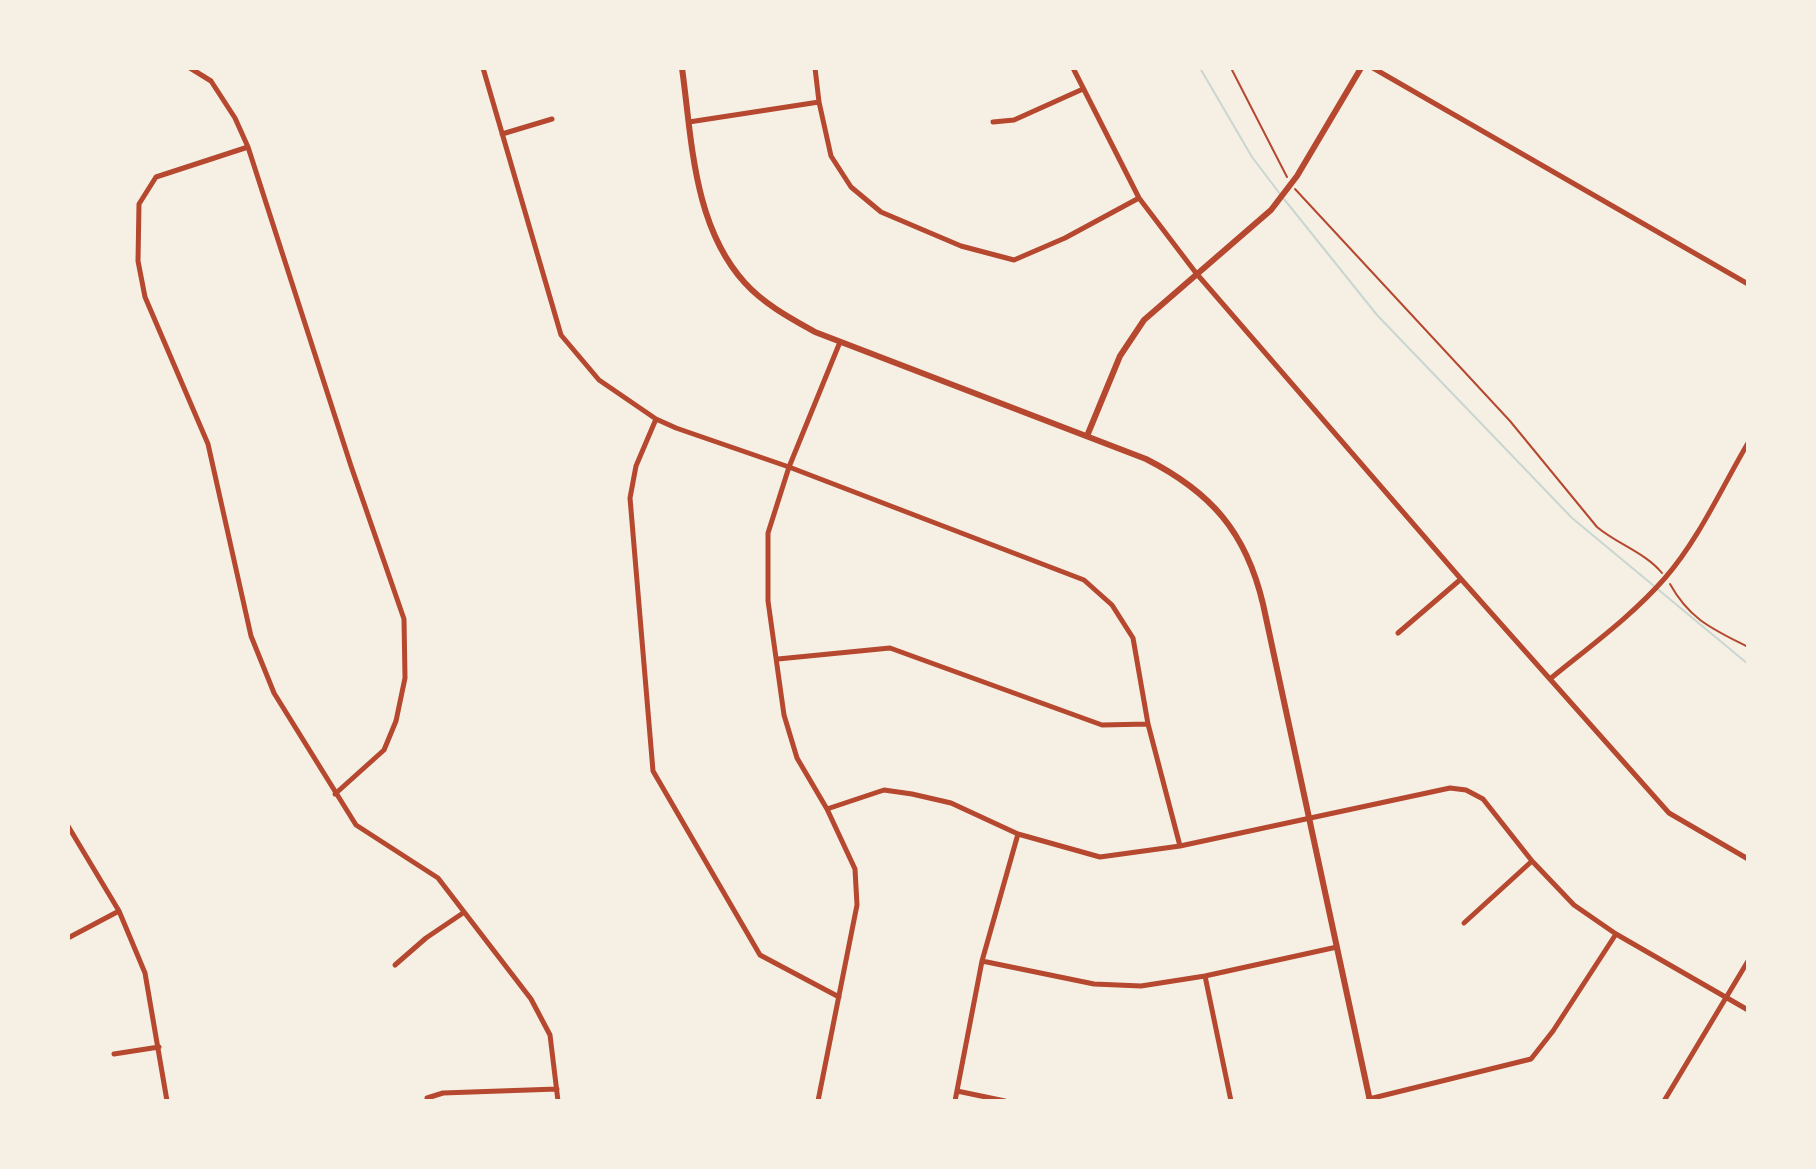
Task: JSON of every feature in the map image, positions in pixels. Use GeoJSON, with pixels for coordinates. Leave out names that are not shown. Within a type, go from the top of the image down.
{"type":"FeatureCollection","features":[{"type":"Feature","properties":{"kind":"street"},"geometry":{"type":"LineString","coordinates":[[190,68],[211,81],[235,118],[248,147],[404,619],[405,678],[396,721],[384,750],[335,794]]}},
{"type":"Feature","properties":{"kind":"street"},"geometry":{"type":"LineString","coordinates":[[483,68],[561,335],[599,380],[656,419],[676,428],[789,467],[1084,580],[1112,605],[1133,638],[1148,724],[1180,846]]}},
{"type":"Feature","properties":{"kind":"street"},"geometry":{"type":"LineString","coordinates":[[682,68],[697,179],[713,233],[744,282],[780,312],[815,332],[1165,468],[1196,489],[1222,515],[1246,551],[1260,590],[1370,1100],[1531,1059],[1553,1031],[1616,934]]}},
{"type":"Feature","properties":{"kind":"street"},"geometry":{"type":"LineString","coordinates":[[815,68],[831,156],[851,187],[881,212],[961,246],[1014,260],[1065,238],[1139,198]]}},
{"type":"Feature","properties":{"kind":"street"},"geometry":{"type":"LineString","coordinates":[[1073,68],[1139,198],[1196,273],[1669,813],[1748,859]]}},
{"type":"Feature","properties":{"kind":"street"},"geometry":{"type":"LineString","coordinates":[[1087,436],[1120,356],[1144,320],[1271,210],[1297,176],[1361,68]]}},
{"type":"Feature","properties":{"kind":"street"},"geometry":{"type":"LineString","coordinates":[[1373,68],[1748,284]]}},
{"type":"Feature","properties":{"kind":"street"},"geometry":{"type":"LineString","coordinates":[[993,122],[1014,120],[1083,89]]}},
{"type":"Feature","properties":{"kind":"street"},"geometry":{"type":"LineString","coordinates":[[689,122],[819,102]]}},
{"type":"Feature","properties":{"kind":"street"},"geometry":{"type":"LineString","coordinates":[[502,134],[552,119]]}},
{"type":"Feature","properties":{"kind":"street"},"geometry":{"type":"LineString","coordinates":[[248,147],[156,177],[139,204],[138,261],[145,297],[208,444],[251,636],[274,693],[356,825],[438,878],[531,999],[550,1035],[558,1101]]}},
{"type":"Feature","properties":{"kind":"street"},"geometry":{"type":"LineString","coordinates":[[818,1101],[857,905],[855,869],[827,809],[797,758],[784,715],[768,601],[768,533],[789,467],[840,342]]}},
{"type":"Feature","properties":{"kind":"street"},"geometry":{"type":"LineString","coordinates":[[656,419],[636,466],[630,498],[653,771],[760,955],[839,997]]}},
{"type":"Feature","properties":{"kind":"street"},"geometry":{"type":"LineString","coordinates":[[1550,679],[1666,578],[1748,443]]}},
{"type":"Feature","properties":{"kind":"street"},"geometry":{"type":"LineString","coordinates":[[1398,633],[1461,579]]}},
{"type":"Feature","properties":{"kind":"street"},"geometry":{"type":"LineString","coordinates":[[778,659],[890,648],[1102,725],[1148,724]]}},
{"type":"Feature","properties":{"kind":"street"},"geometry":{"type":"LineString","coordinates":[[827,809],[884,790],[912,794],[951,803],[1018,834],[1100,857],[1180,846],[1450,788],[1466,790],[1483,799],[1532,861],[1574,905],[1616,934],[1748,1010]]}},
{"type":"Feature","properties":{"kind":"street"},"geometry":{"type":"LineString","coordinates":[[68,826],[119,911],[145,973],[167,1101]]}},
{"type":"Feature","properties":{"kind":"street"},"geometry":{"type":"LineString","coordinates":[[955,1101],[982,961],[1018,834]]}},
{"type":"Feature","properties":{"kind":"street"},"geometry":{"type":"LineString","coordinates":[[1464,923],[1532,861]]}},
{"type":"Feature","properties":{"kind":"street"},"geometry":{"type":"LineString","coordinates":[[68,938],[119,911]]}},
{"type":"Feature","properties":{"kind":"street"},"geometry":{"type":"LineString","coordinates":[[395,965],[426,938],[463,913]]}},
{"type":"Feature","properties":{"kind":"street"},"geometry":{"type":"LineString","coordinates":[[982,961],[1094,984],[1141,986],[1205,976],[1337,947]]}},
{"type":"Feature","properties":{"kind":"street"},"geometry":{"type":"LineString","coordinates":[[1664,1101],[1748,961]]}},
{"type":"Feature","properties":{"kind":"street"},"geometry":{"type":"LineString","coordinates":[[1205,976],[1231,1101]]}},
{"type":"Feature","properties":{"kind":"street"},"geometry":{"type":"LineString","coordinates":[[114,1054],[159,1047]]}},
{"type":"Feature","properties":{"kind":"street"},"geometry":{"type":"LineString","coordinates":[[427,1101],[427,1098],[443,1093],[557,1089]]}},
{"type":"Feature","properties":{"kind":"street"},"geometry":{"type":"LineString","coordinates":[[957,1091],[1005,1101]]}},
{"type":"Feature","properties":{"kind":"path"},"geometry":{"type":"LineString","coordinates":[[1231,68],[1287,178]]}},
{"type":"Feature","properties":{"kind":"path"},"geometry":{"type":"LineString","coordinates":[[1295,188],[1510,421],[1597,527],[1613,541],[1647,559],[1663,574]]}},
{"type":"Feature","properties":{"kind":"path"},"geometry":{"type":"LineString","coordinates":[[1669,581],[1683,607],[1692,615],[1748,647]]}},
{"type":"Feature","properties":{"kind":"waterway"},"geometry":{"type":"LineString","coordinates":[[1200,68],[1252,157],[1280,194]]}},
{"type":"Feature","properties":{"kind":"waterway"},"geometry":{"type":"LineString","coordinates":[[1284,199],[1377,315],[1572,518],[1748,664]]}}]}
